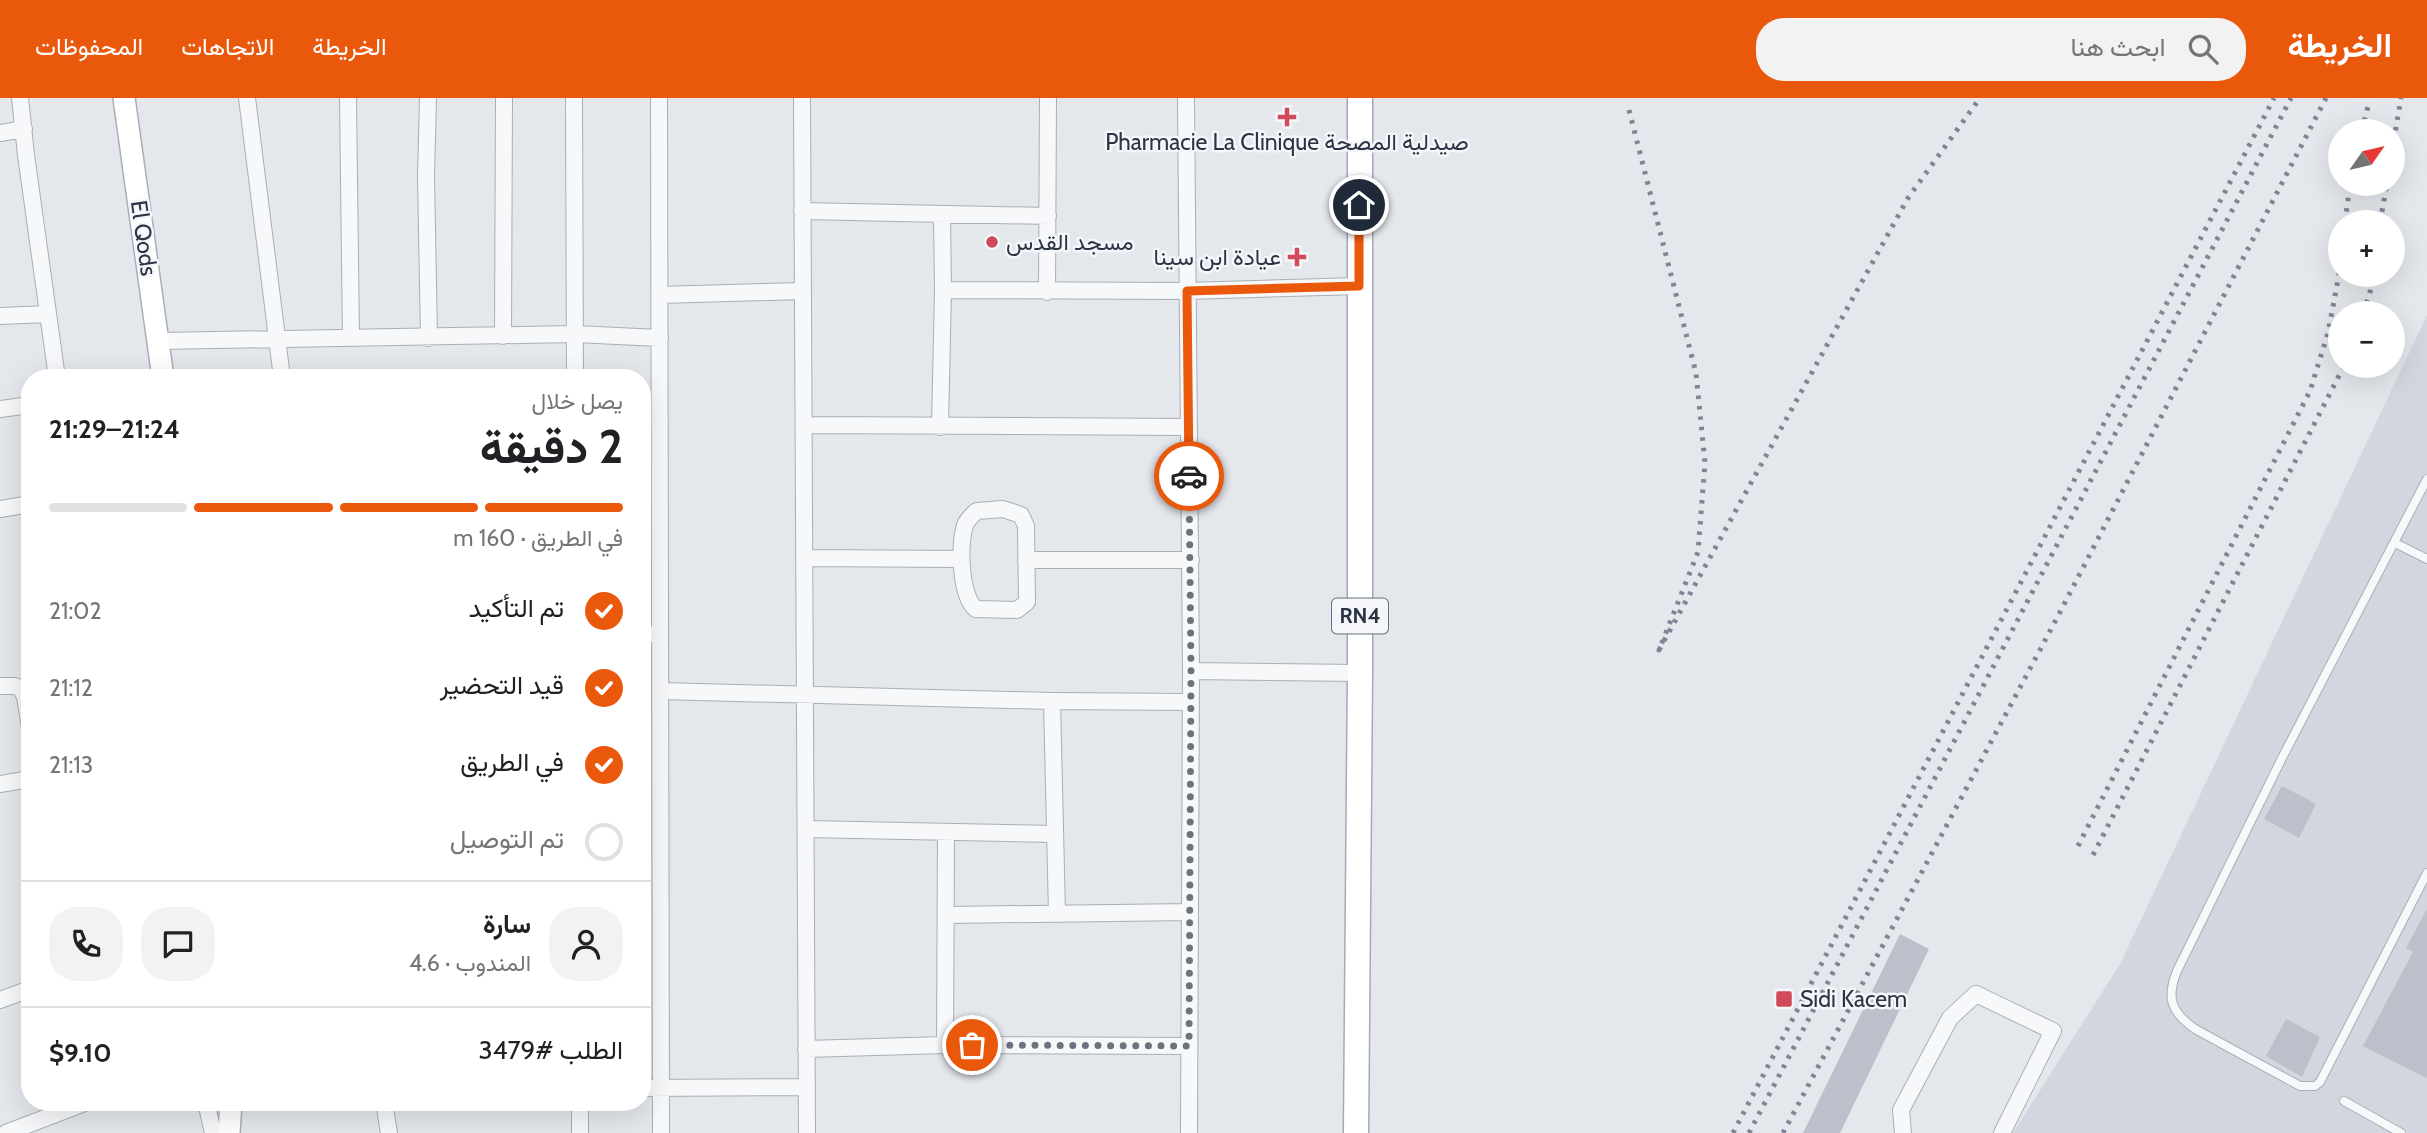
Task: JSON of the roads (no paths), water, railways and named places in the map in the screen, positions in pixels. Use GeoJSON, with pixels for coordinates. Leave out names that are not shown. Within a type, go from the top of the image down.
{"type":"FeatureCollection","features":[{"type":"Feature","properties":{"kind":"main road","name":"RN4"},"geometry":{"type":"LineString","coordinates":[[1356,1133],[1360,673],[1360,98]]}},
{"type":"Feature","properties":{"kind":"street"},"geometry":{"type":"LineString","coordinates":[[20,98],[56,369]]}},
{"type":"Feature","properties":{"kind":"street","name":"El Qods"},"geometry":{"type":"LineString","coordinates":[[124,98],[162,369]]}},
{"type":"Feature","properties":{"kind":"street"},"geometry":{"type":"LineString","coordinates":[[247,98],[281,369]]}},
{"type":"Feature","properties":{"kind":"street"},"geometry":{"type":"LineString","coordinates":[[348,98],[351,338]]}},
{"type":"Feature","properties":{"kind":"street"},"geometry":{"type":"LineString","coordinates":[[428,98],[426,176],[429,338]]}},
{"type":"Feature","properties":{"kind":"street"},"geometry":{"type":"LineString","coordinates":[[503,336],[504,98]]}},
{"type":"Feature","properties":{"kind":"street"},"geometry":{"type":"LineString","coordinates":[[574,98],[576,369]]}},
{"type":"Feature","properties":{"kind":"street"},"geometry":{"type":"LineString","coordinates":[[659,98],[661,1133]]}},
{"type":"Feature","properties":{"kind":"street"},"geometry":{"type":"LineString","coordinates":[[802,98],[807,1133]]}},
{"type":"Feature","properties":{"kind":"street"},"geometry":{"type":"LineString","coordinates":[[1046,292],[1048,98]]}},
{"type":"Feature","properties":{"kind":"street"},"geometry":{"type":"LineString","coordinates":[[1186,98],[1191,560],[1189,1133]]}},
{"type":"Feature","properties":{"kind":"street"},"geometry":{"type":"LineString","coordinates":[[0,133],[23,129]]}},
{"type":"Feature","properties":{"kind":"street"},"geometry":{"type":"LineString","coordinates":[[802,211],[1048,216]]}},
{"type":"Feature","properties":{"kind":"street"},"geometry":{"type":"LineString","coordinates":[[940,427],[942,214]]}},
{"type":"Feature","properties":{"kind":"street"},"geometry":{"type":"LineString","coordinates":[[943,290],[1187,291],[1359,286]]}},
{"type":"Feature","properties":{"kind":"street"},"geometry":{"type":"LineString","coordinates":[[660,295],[802,291]]}},
{"type":"Feature","properties":{"kind":"street"},"geometry":{"type":"LineString","coordinates":[[0,316],[48,314]]}},
{"type":"Feature","properties":{"kind":"street"},"geometry":{"type":"LineString","coordinates":[[159,341],[575,334],[660,338]]}},
{"type":"Feature","properties":{"kind":"street"},"geometry":{"type":"LineString","coordinates":[[0,408],[21,406]]}},
{"type":"Feature","properties":{"kind":"street"},"geometry":{"type":"LineString","coordinates":[[805,425],[1188,427]]}},
{"type":"Feature","properties":{"kind":"street"},"geometry":{"type":"LineString","coordinates":[[651,488],[660,488]]}},
{"type":"Feature","properties":{"kind":"street"},"geometry":{"type":"LineString","coordinates":[[0,503],[0,509],[21,506]]}},
{"type":"Feature","properties":{"kind":"street"},"geometry":{"type":"LineString","coordinates":[[1003,509],[1017,513],[1025,521],[1026,559],[1025,605],[1017,610],[981,610],[971,606],[967,599],[961,559],[964,531],[971,516],[981,510],[1003,509]]}},
{"type":"Feature","properties":{"kind":"street"},"geometry":{"type":"LineString","coordinates":[[804,558],[961,559]]}},
{"type":"Feature","properties":{"kind":"street"},"geometry":{"type":"LineString","coordinates":[[1026,559],[1191,560]]}},
{"type":"Feature","properties":{"kind":"street"},"geometry":{"type":"LineString","coordinates":[[651,634],[660,634]]}},
{"type":"Feature","properties":{"kind":"street"},"geometry":{"type":"LineString","coordinates":[[1191,671],[1360,673]]}},
{"type":"Feature","properties":{"kind":"street"},"geometry":{"type":"LineString","coordinates":[[0,686],[14,685],[21,688]]}},
{"type":"Feature","properties":{"kind":"street"},"geometry":{"type":"LineString","coordinates":[[660,691],[1190,702]]}},
{"type":"Feature","properties":{"kind":"street"},"geometry":{"type":"LineString","coordinates":[[1052,701],[1056,914]]}},
{"type":"Feature","properties":{"kind":"street"},"geometry":{"type":"LineString","coordinates":[[0,783],[21,780]]}},
{"type":"Feature","properties":{"kind":"street"},"geometry":{"type":"LineString","coordinates":[[651,800],[660,800]]}},
{"type":"Feature","properties":{"kind":"street"},"geometry":{"type":"LineString","coordinates":[[806,829],[1055,834]]}},
{"type":"Feature","properties":{"kind":"street"},"geometry":{"type":"LineString","coordinates":[[945,1045],[946,832]]}},
{"type":"Feature","properties":{"kind":"street"},"geometry":{"type":"LineString","coordinates":[[947,915],[1190,912]]}},
{"type":"Feature","properties":{"kind":"street"},"geometry":{"type":"LineString","coordinates":[[0,1000],[21,992]]}},
{"type":"Feature","properties":{"kind":"street"},"geometry":{"type":"LineString","coordinates":[[1903,1133],[1901,1110],[1950,1018],[1976,994],[2053,1031],[2002,1133]]}},
{"type":"Feature","properties":{"kind":"street"},"geometry":{"type":"LineString","coordinates":[[806,1049],[945,1045],[1189,1046]]}},
{"type":"Feature","properties":{"kind":"street"},"geometry":{"type":"LineString","coordinates":[[651,1088],[807,1087]]}},
{"type":"Feature","properties":{"kind":"street"},"geometry":{"type":"LineString","coordinates":[[6,1133],[63,1111]]}},
{"type":"Feature","properties":{"kind":"street"},"geometry":{"type":"LineString","coordinates":[[208,1111],[212,1133]]}},
{"type":"Feature","properties":{"kind":"street"},"geometry":{"type":"LineString","coordinates":[[229,1133],[230,1111]]}},
{"type":"Feature","properties":{"kind":"street"},"geometry":{"type":"LineString","coordinates":[[385,1111],[388,1133]]}},
{"type":"Feature","properties":{"kind":"street"},"geometry":{"type":"LineString","coordinates":[[580,1111],[580,1133]]}},
{"type":"Feature","properties":{"kind":"lane"},"geometry":{"type":"LineString","coordinates":[[2427,479],[2177,971],[2170,994],[2175,1011],[2194,1029],[2300,1086],[2315,1086],[2320,1082],[2427,873]]}},
{"type":"Feature","properties":{"kind":"lane"},"geometry":{"type":"LineString","coordinates":[[2395,543],[2427,559]]}},
{"type":"Feature","properties":{"kind":"lane"},"geometry":{"type":"LineString","coordinates":[[2344,1101],[2401,1133]]}},
{"type":"Feature","properties":{"kind":"railway"},"geometry":{"type":"LineString","coordinates":[[1629,110],[1696,373],[1705,463],[1698,552],[1659,650],[1908,198],[1980,98]]}},
{"type":"Feature","properties":{"kind":"railway"},"geometry":{"type":"LineString","coordinates":[[1733,1133],[2274,98]]}},
{"type":"Feature","properties":{"kind":"railway"},"geometry":{"type":"LineString","coordinates":[[1749,1133],[2291,98]]}},
{"type":"Feature","properties":{"kind":"railway"},"geometry":{"type":"LineString","coordinates":[[1783,1133],[2058,616],[2326,98]]}},
{"type":"Feature","properties":{"kind":"railway"},"geometry":{"type":"LineString","coordinates":[[2397,119],[2401,98]]}},
{"type":"Feature","properties":{"kind":"railway"},"geometry":{"type":"LineString","coordinates":[[2365,119],[2369,102]]}},
{"type":"Feature","properties":{"kind":"railway"},"geometry":{"type":"LineString","coordinates":[[2347,210],[2348,196]]}},
{"type":"Feature","properties":{"kind":"railway"},"geometry":{"type":"LineString","coordinates":[[2382,210],[2385,196]]}},
{"type":"Feature","properties":{"kind":"railway"},"geometry":{"type":"LineString","coordinates":[[2078,846],[2310,391],[2328,333],[2337,287]]}},
{"type":"Feature","properties":{"kind":"railway"},"geometry":{"type":"LineString","coordinates":[[2367,301],[2371,287]]}},
{"type":"Feature","properties":{"kind":"railway"},"geometry":{"type":"LineString","coordinates":[[2093,855],[2338,378]]}},
{"type":"Feature","properties":{"kind":"place","name":"Pharmacie La Clinique صيدلية المصحة"},"geometry":{"type":"Point","coordinates":[1287,117]}},
{"type":"Feature","properties":{"kind":"place","name":"مسجد القدس"},"geometry":{"type":"Point","coordinates":[992,242]}},
{"type":"Feature","properties":{"kind":"place","name":"عيادة ابن سينا"},"geometry":{"type":"Point","coordinates":[1297,257]}},
{"type":"Feature","properties":{"kind":"place","name":"Sidi Kacem"},"geometry":{"type":"Point","coordinates":[1784,999]}}]}
